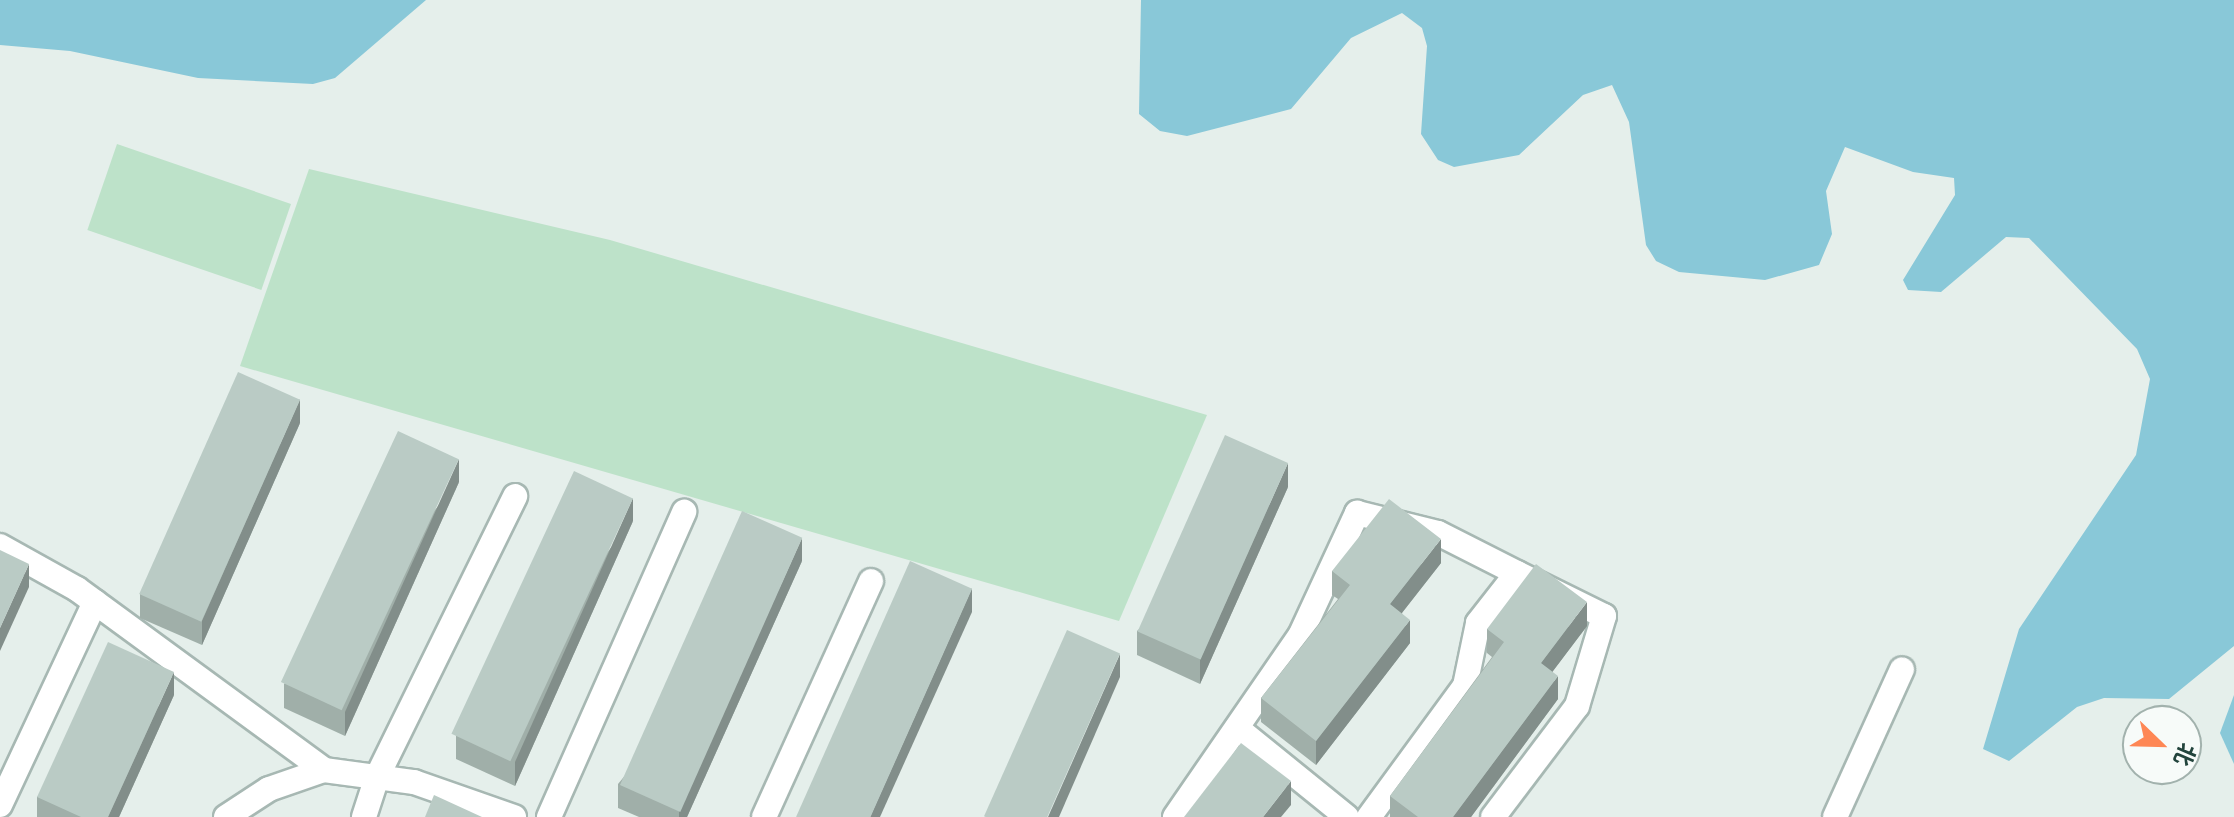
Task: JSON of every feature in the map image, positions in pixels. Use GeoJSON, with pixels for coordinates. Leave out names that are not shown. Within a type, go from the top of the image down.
{"type":"FeatureCollection","features":[{"type":"Feature","properties":{"kind":"street"},"geometry":{"type":"LineString","coordinates":[[364,817],[377,777],[515,496]]}},
{"type":"Feature","properties":{"kind":"street"},"geometry":{"type":"LineString","coordinates":[[549,817],[684,512]]}},
{"type":"Feature","properties":{"kind":"street"},"geometry":{"type":"LineString","coordinates":[[1175,817],[1300,636],[1357,513],[1438,533],[1604,616],[1577,706],[1493,817]]}},
{"type":"Feature","properties":{"kind":"street"},"geometry":{"type":"LineString","coordinates":[[0,546],[95,602],[324,770]]}},
{"type":"Feature","properties":{"kind":"street"},"geometry":{"type":"LineString","coordinates":[[1369,817],[1465,686],[1478,623],[1517,573]]}},
{"type":"Feature","properties":{"kind":"street"},"geometry":{"type":"LineString","coordinates":[[764,817],[871,581]]}},
{"type":"Feature","properties":{"kind":"street"},"geometry":{"type":"LineString","coordinates":[[0,805],[95,602]]}},
{"type":"Feature","properties":{"kind":"street"},"geometry":{"type":"LineString","coordinates":[[1835,817],[1902,669]]}},
{"type":"Feature","properties":{"kind":"street"},"geometry":{"type":"LineString","coordinates":[[1237,728],[1347,817]]}},
{"type":"Feature","properties":{"kind":"street"},"geometry":{"type":"LineString","coordinates":[[226,817],[269,789],[324,770],[377,777],[514,817]]}},
{"type":"Feature","properties":{"kind":"green space"},"geometry":{"type":"Polygon","coordinates":[[[117,144],[291,204],[261,290],[87,230],[117,144]]]}},
{"type":"Feature","properties":{"kind":"green space"},"geometry":{"type":"Polygon","coordinates":[[[309,169],[610,240],[1207,415],[1119,621],[240,366],[309,169]]]}},
{"type":"Feature","properties":{"kind":"water"},"geometry":{"type":"Polygon","coordinates":[[[0,0],[426,0],[335,78],[313,84],[198,78],[70,51],[0,45],[0,0]]]}},
{"type":"Feature","properties":{"kind":"water"},"geometry":{"type":"Polygon","coordinates":[[[1141,0],[2234,0],[2234,646],[2169,699],[2104,698],[2077,707],[2009,761],[1983,749],[2019,629],[2136,455],[2150,379],[2137,349],[2029,238],[2006,237],[1941,292],[1908,290],[1903,280],[1955,195],[1954,178],[1913,172],[1845,147],[1826,191],[1832,234],[1819,265],[1765,280],[1679,272],[1656,261],[1646,245],[1629,122],[1612,85],[1583,95],[1519,155],[1454,167],[1438,160],[1421,134],[1427,46],[1422,28],[1402,13],[1351,38],[1291,109],[1187,136],[1160,131],[1139,114],[1141,0]]]}},
{"type":"Feature","properties":{"kind":"water"},"geometry":{"type":"Polygon","coordinates":[[[2234,695],[2234,764],[2220,733],[2234,695]]]}},
{"type":"Feature","properties":{"kind":"building"},"geometry":{"type":"Polygon","coordinates":[[[238,372],[300,400],[201,622],[139,594],[238,372]]]}},
{"type":"Feature","properties":{"kind":"building"},"geometry":{"type":"Polygon","coordinates":[[[398,431],[459,459],[342,710],[281,682],[398,431]]]}},
{"type":"Feature","properties":{"kind":"building"},"geometry":{"type":"Polygon","coordinates":[[[1225,435],[1288,463],[1201,659],[1138,631],[1225,435]]]}},
{"type":"Feature","properties":{"kind":"building"},"geometry":{"type":"Polygon","coordinates":[[[574,471],[633,498],[510,761],[451,734],[574,471]]]}},
{"type":"Feature","properties":{"kind":"building"},"geometry":{"type":"Polygon","coordinates":[[[1389,499],[1441,539],[1390,604],[1410,620],[1316,741],[1261,698],[1350,585],[1332,571],[1389,499]]]}},
{"type":"Feature","properties":{"kind":"building"},"geometry":{"type":"Polygon","coordinates":[[[742,511],[802,538],[680,812],[620,785],[742,511]]]}},
{"type":"Feature","properties":{"kind":"building"},"geometry":{"type":"Polygon","coordinates":[[[0,550],[29,564],[0,628],[0,550]]]}},
{"type":"Feature","properties":{"kind":"building"},"geometry":{"type":"Polygon","coordinates":[[[910,561],[972,589],[870,817],[796,817],[910,561]]]}},
{"type":"Feature","properties":{"kind":"building"},"geometry":{"type":"Polygon","coordinates":[[[1536,564],[1587,602],[1541,663],[1558,676],[1453,817],[1418,817],[1390,796],[1504,642],[1487,629],[1536,564]]]}},
{"type":"Feature","properties":{"kind":"building"},"geometry":{"type":"Polygon","coordinates":[[[1067,630],[1120,654],[1047,817],[984,816],[1067,630]]]}},
{"type":"Feature","properties":{"kind":"building"},"geometry":{"type":"Polygon","coordinates":[[[108,642],[174,672],[108,817],[81,817],[37,797],[108,642]]]}},
{"type":"Feature","properties":{"kind":"building"},"geometry":{"type":"Polygon","coordinates":[[[1241,743],[1291,781],[1263,817],[1184,817],[1241,743]]]}},
{"type":"Feature","properties":{"kind":"building"},"geometry":{"type":"Polygon","coordinates":[[[434,795],[482,817],[425,817],[434,795]]]}}]}
